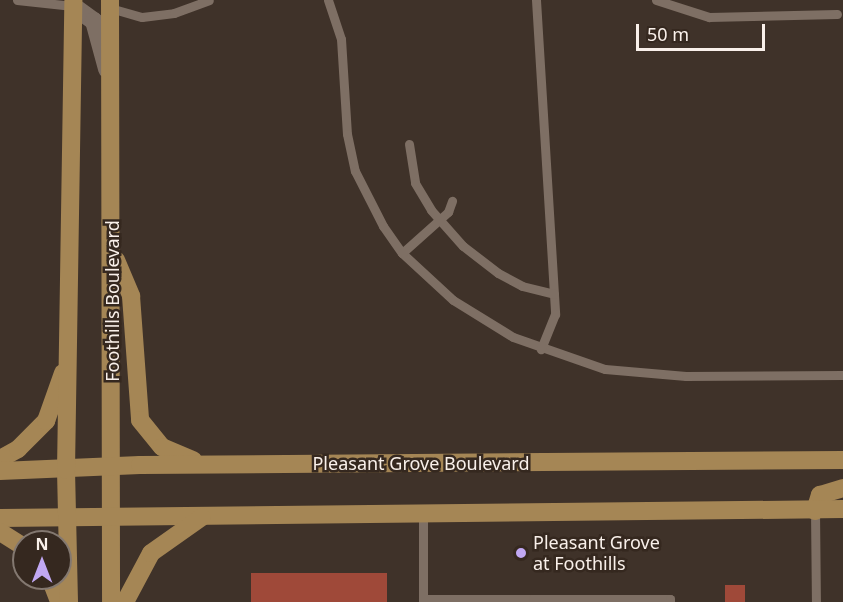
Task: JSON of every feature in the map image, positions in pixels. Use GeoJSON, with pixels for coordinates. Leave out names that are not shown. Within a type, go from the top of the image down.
{"type":"FeatureCollection","features":[{"type":"Feature","properties":{"kind":"main road","name":"Foothills Boulevard"},"geometry":{"type":"LineString","coordinates":[[111,2],[108,71],[112,252],[111,602]]}},
{"type":"Feature","properties":{"kind":"main road"},"geometry":{"type":"LineString","coordinates":[[73,3],[94,21],[108,71]]}},
{"type":"Feature","properties":{"kind":"main road"},"geometry":{"type":"LineString","coordinates":[[69,602],[66,470],[73,3]]}},
{"type":"Feature","properties":{"kind":"main road"},"geometry":{"type":"LineString","coordinates":[[112,252],[131,296],[140,420],[162,447],[209,465]]}},
{"type":"Feature","properties":{"kind":"main road"},"geometry":{"type":"LineString","coordinates":[[0,459],[18,449],[46,421],[69,351]]}},
{"type":"Feature","properties":{"kind":"main road","name":"Pleasant Grove Boulevard"},"geometry":{"type":"LineString","coordinates":[[0,471],[66,470],[111,465],[843,460]]}},
{"type":"Feature","properties":{"kind":"main road"},"geometry":{"type":"LineString","coordinates":[[814,511],[820,495],[843,488]]}},
{"type":"Feature","properties":{"kind":"main road"},"geometry":{"type":"LineString","coordinates":[[0,518],[843,509]]}},
{"type":"Feature","properties":{"kind":"main road"},"geometry":{"type":"LineString","coordinates":[[126,602],[151,553],[202,517]]}},
{"type":"Feature","properties":{"kind":"lane"},"geometry":{"type":"LineString","coordinates":[[17,0],[73,3]]}},
{"type":"Feature","properties":{"kind":"lane"},"geometry":{"type":"LineString","coordinates":[[111,2],[142,17],[174,13],[209,0]]}},
{"type":"Feature","properties":{"kind":"lane"},"geometry":{"type":"LineString","coordinates":[[328,0],[341,39],[347,134],[355,171],[383,226],[402,254],[429,282],[481,320],[541,349],[627,373],[843,375]]}},
{"type":"Feature","properties":{"kind":"lane"},"geometry":{"type":"LineString","coordinates":[[536,0],[555,314],[541,349]]}},
{"type":"Feature","properties":{"kind":"lane"},"geometry":{"type":"LineString","coordinates":[[656,0],[709,17],[837,14]]}},
{"type":"Feature","properties":{"kind":"lane"},"geometry":{"type":"LineString","coordinates":[[409,144],[415,183],[440,220],[462,246],[489,267],[522,286],[554,294]]}},
{"type":"Feature","properties":{"kind":"lane"},"geometry":{"type":"LineString","coordinates":[[402,254],[440,220],[452,201]]}},
{"type":"Feature","properties":{"kind":"lane"},"geometry":{"type":"LineString","coordinates":[[814,511],[816,602]]}},
{"type":"Feature","properties":{"kind":"lane"},"geometry":{"type":"LineString","coordinates":[[423,515],[423,601],[670,598],[670,602]]}},
{"type":"Feature","properties":{"kind":"building"},"geometry":{"type":"Polygon","coordinates":[[[251,573],[387,573],[387,602],[251,602],[251,573]]]}},
{"type":"Feature","properties":{"kind":"building"},"geometry":{"type":"Polygon","coordinates":[[[725,585],[745,585],[745,602],[725,602],[725,585]]]}},
{"type":"Feature","properties":{"kind":"place","name":"Pleasant Grove at Foothills"},"geometry":{"type":"Point","coordinates":[521,553]}}]}
